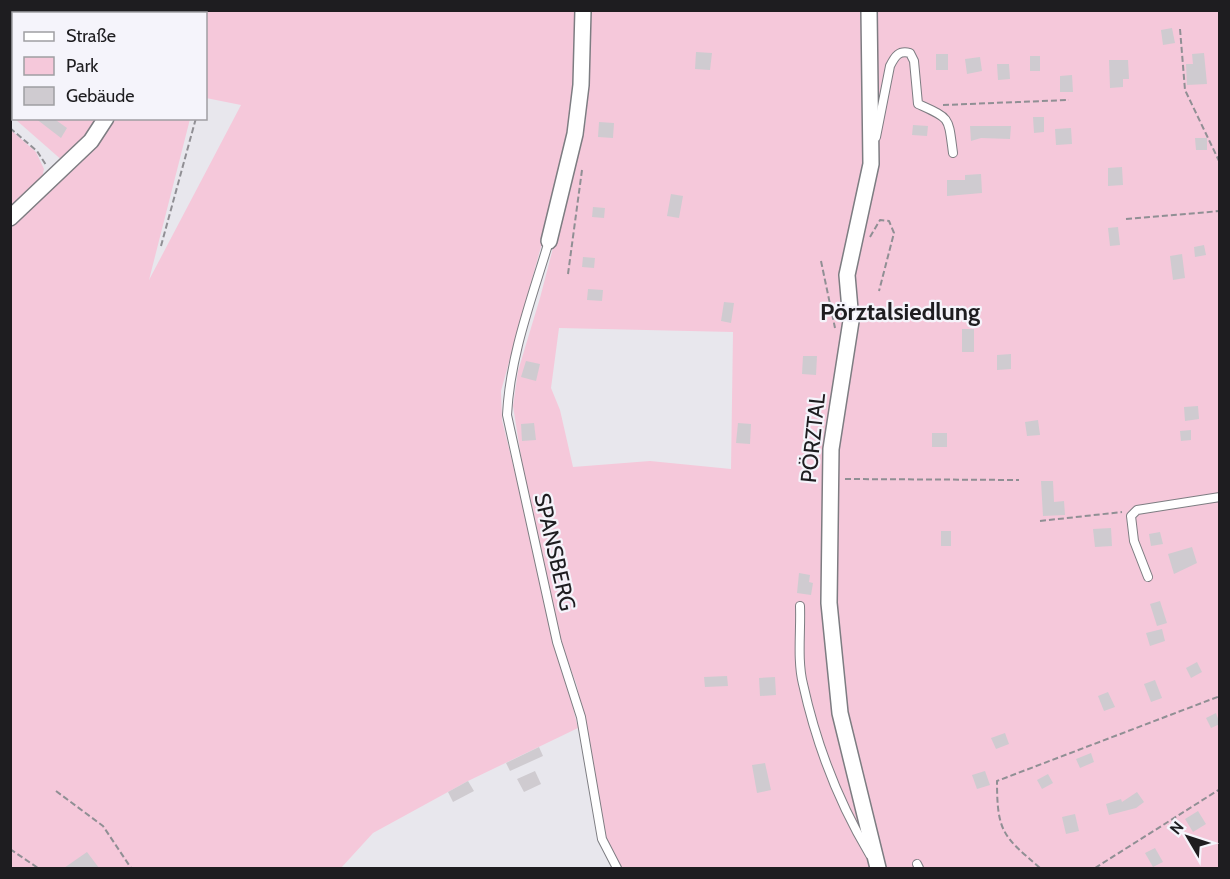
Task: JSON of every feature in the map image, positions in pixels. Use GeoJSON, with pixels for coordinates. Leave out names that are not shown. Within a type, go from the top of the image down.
{"type":"FeatureCollection","features":[{"type":"Feature","properties":{"kind":"street"},"geometry":{"type":"LineString","coordinates":[[549,241],[575,134],[581,85],[583,10]]}},
{"type":"Feature","properties":{"kind":"street","name":"PÖRZTAL"},"geometry":{"type":"LineString","coordinates":[[869,10],[871,164],[847,275],[851,321],[831,449],[829,603],[840,713],[878,868]]}},
{"type":"Feature","properties":{"kind":"street"},"geometry":{"type":"LineString","coordinates":[[10,219],[91,141],[105,120]]}},
{"type":"Feature","properties":{"kind":"lane"},"geometry":{"type":"LineString","coordinates":[[871,164],[890,66],[895,56],[903,51],[910,53],[914,62],[918,104],[945,116],[949,125],[952,153]]}},
{"type":"Feature","properties":{"kind":"lane","name":"SPANSBERG"},"geometry":{"type":"LineString","coordinates":[[549,241],[508,388],[507,415],[557,642],[580,717],[602,839],[617,868]]}},
{"type":"Feature","properties":{"kind":"lane"},"geometry":{"type":"LineString","coordinates":[[1148,577],[1134,541],[1131,516],[1137,510],[1220,496]]}},
{"type":"Feature","properties":{"kind":"lane"},"geometry":{"type":"LineString","coordinates":[[800,606],[802,682],[832,777],[854,828],[878,868]]}},
{"type":"Feature","properties":{"kind":"path"},"geometry":{"type":"LineString","coordinates":[[1180,29],[1185,90],[1220,163]]}},
{"type":"Feature","properties":{"kind":"path"},"geometry":{"type":"LineString","coordinates":[[922,106],[1069,100]]}},
{"type":"Feature","properties":{"kind":"path"},"geometry":{"type":"LineString","coordinates":[[162,246],[195,120]]}},
{"type":"Feature","properties":{"kind":"path"},"geometry":{"type":"LineString","coordinates":[[10,128],[37,151],[55,177]]}},
{"type":"Feature","properties":{"kind":"path"},"geometry":{"type":"LineString","coordinates":[[568,274],[583,164]]}},
{"type":"Feature","properties":{"kind":"path"},"geometry":{"type":"LineString","coordinates":[[1126,219],[1220,211]]}},
{"type":"Feature","properties":{"kind":"path"},"geometry":{"type":"LineString","coordinates":[[869,238],[880,220],[889,221],[894,233],[879,291]]}},
{"type":"Feature","properties":{"kind":"path"},"geometry":{"type":"LineString","coordinates":[[821,261],[837,337]]}},
{"type":"Feature","properties":{"kind":"path"},"geometry":{"type":"LineString","coordinates":[[831,479],[1019,480]]}},
{"type":"Feature","properties":{"kind":"path"},"geometry":{"type":"LineString","coordinates":[[1040,521],[1137,510]]}},
{"type":"Feature","properties":{"kind":"path"},"geometry":{"type":"LineString","coordinates":[[1040,868],[1008,840],[1002,828],[997,811],[997,781],[1220,696]]}},
{"type":"Feature","properties":{"kind":"path"},"geometry":{"type":"LineString","coordinates":[[1095,868],[1220,789]]}},
{"type":"Feature","properties":{"kind":"path"},"geometry":{"type":"LineString","coordinates":[[56,791],[103,826],[131,868]]}},
{"type":"Feature","properties":{"kind":"path"},"geometry":{"type":"LineString","coordinates":[[10,849],[38,868]]}},
{"type":"Feature","properties":{"kind":"green space"},"geometry":{"type":"Polygon","coordinates":[[[11,10],[107,11],[12,12],[11,96],[11,10]]]}},
{"type":"Feature","properties":{"kind":"green space"},"geometry":{"type":"Polygon","coordinates":[[[108,10],[173,11],[172,12],[107,12],[108,10]]]}},
{"type":"Feature","properties":{"kind":"green space"},"geometry":{"type":"Polygon","coordinates":[[[578,11],[572,135],[501,391],[502,420],[578,728],[468,781],[373,833],[341,868],[11,868],[11,228],[77,163],[111,120],[190,120],[149,280],[241,105],[207,98],[207,12],[183,12],[578,11]]]}},
{"type":"Feature","properties":{"kind":"green space"},"geometry":{"type":"Polygon","coordinates":[[[589,11],[1219,11],[1219,868],[619,868],[606,839],[577,686],[562,645],[528,501],[513,406],[518,371],[540,298],[586,121],[589,11]],[[559,328],[551,388],[560,410],[573,467],[650,461],[731,469],[733,332],[559,328]]]}},
{"type":"Feature","properties":{"kind":"green space"},"geometry":{"type":"Polygon","coordinates":[[[16,120],[99,120],[64,162],[16,120]]]}},
{"type":"Feature","properties":{"kind":"green space"},"geometry":{"type":"Polygon","coordinates":[[[11,130],[36,152],[44,169],[40,187],[11,214],[11,130]]]}},
{"type":"Feature","properties":{"kind":"building"},"geometry":{"type":"Polygon","coordinates":[[[1172,28],[1175,43],[1163,45],[1161,30],[1172,28]]]}},
{"type":"Feature","properties":{"kind":"building"},"geometry":{"type":"Polygon","coordinates":[[[696,52],[712,53],[710,70],[695,69],[696,52]]]}},
{"type":"Feature","properties":{"kind":"building"},"geometry":{"type":"Polygon","coordinates":[[[1204,53],[1207,84],[1187,85],[1186,64],[1193,64],[1192,54],[1204,53]]]}},
{"type":"Feature","properties":{"kind":"building"},"geometry":{"type":"Polygon","coordinates":[[[936,54],[948,54],[948,70],[936,70],[936,54]]]}},
{"type":"Feature","properties":{"kind":"building"},"geometry":{"type":"Polygon","coordinates":[[[1030,56],[1040,56],[1040,71],[1030,71],[1030,56]]]}},
{"type":"Feature","properties":{"kind":"building"},"geometry":{"type":"Polygon","coordinates":[[[980,57],[982,71],[967,74],[965,59],[980,57]]]}},
{"type":"Feature","properties":{"kind":"building"},"geometry":{"type":"Polygon","coordinates":[[[1109,60],[1128,60],[1129,79],[1123,79],[1123,87],[1110,88],[1109,60]]]}},
{"type":"Feature","properties":{"kind":"building"},"geometry":{"type":"Polygon","coordinates":[[[997,64],[1009,64],[1010,79],[998,80],[997,64]]]}},
{"type":"Feature","properties":{"kind":"building"},"geometry":{"type":"Polygon","coordinates":[[[1072,75],[1073,92],[1060,92],[1060,76],[1072,75]]]}},
{"type":"Feature","properties":{"kind":"building"},"geometry":{"type":"Polygon","coordinates":[[[1033,117],[1044,117],[1044,132],[1034,133],[1033,117]]]}},
{"type":"Feature","properties":{"kind":"building"},"geometry":{"type":"Polygon","coordinates":[[[38,120],[56,120],[67,128],[61,138],[38,120]]]}},
{"type":"Feature","properties":{"kind":"building"},"geometry":{"type":"Polygon","coordinates":[[[599,122],[614,123],[613,138],[598,137],[599,122]]]}},
{"type":"Feature","properties":{"kind":"building"},"geometry":{"type":"Polygon","coordinates":[[[913,125],[928,126],[927,136],[912,135],[913,125]]]}},
{"type":"Feature","properties":{"kind":"building"},"geometry":{"type":"Polygon","coordinates":[[[970,126],[1011,126],[1010,139],[981,138],[971,141],[970,126]]]}},
{"type":"Feature","properties":{"kind":"building"},"geometry":{"type":"Polygon","coordinates":[[[1071,128],[1072,144],[1056,145],[1055,129],[1071,128]]]}},
{"type":"Feature","properties":{"kind":"building"},"geometry":{"type":"Polygon","coordinates":[[[1195,138],[1207,138],[1207,150],[1196,150],[1195,138]]]}},
{"type":"Feature","properties":{"kind":"building"},"geometry":{"type":"Polygon","coordinates":[[[1122,167],[1123,185],[1108,186],[1108,168],[1122,167]]]}},
{"type":"Feature","properties":{"kind":"building"},"geometry":{"type":"Polygon","coordinates":[[[981,174],[982,193],[947,196],[947,180],[965,180],[965,175],[981,174]]]}},
{"type":"Feature","properties":{"kind":"building"},"geometry":{"type":"Polygon","coordinates":[[[671,194],[683,196],[679,218],[667,216],[671,194]]]}},
{"type":"Feature","properties":{"kind":"building"},"geometry":{"type":"Polygon","coordinates":[[[593,207],[605,208],[604,218],[592,217],[593,207]]]}},
{"type":"Feature","properties":{"kind":"building"},"geometry":{"type":"Polygon","coordinates":[[[1118,227],[1120,245],[1110,246],[1108,228],[1118,227]]]}},
{"type":"Feature","properties":{"kind":"building"},"geometry":{"type":"Polygon","coordinates":[[[1204,245],[1206,255],[1195,257],[1194,247],[1204,245]]]}},
{"type":"Feature","properties":{"kind":"building"},"geometry":{"type":"Polygon","coordinates":[[[1182,254],[1185,278],[1173,280],[1170,256],[1182,254]]]}},
{"type":"Feature","properties":{"kind":"building"},"geometry":{"type":"Polygon","coordinates":[[[583,257],[595,258],[594,268],[582,267],[583,257]]]}},
{"type":"Feature","properties":{"kind":"building"},"geometry":{"type":"Polygon","coordinates":[[[588,289],[603,290],[602,301],[587,300],[588,289]]]}},
{"type":"Feature","properties":{"kind":"building"},"geometry":{"type":"Polygon","coordinates":[[[724,302],[734,303],[731,323],[721,321],[724,302]]]}},
{"type":"Feature","properties":{"kind":"building"},"geometry":{"type":"Polygon","coordinates":[[[962,329],[974,329],[974,352],[962,352],[962,329]]]}},
{"type":"Feature","properties":{"kind":"building"},"geometry":{"type":"Polygon","coordinates":[[[1011,354],[1011,369],[997,370],[997,355],[1011,354]]]}},
{"type":"Feature","properties":{"kind":"building"},"geometry":{"type":"Polygon","coordinates":[[[803,356],[817,356],[816,375],[802,374],[803,356]]]}},
{"type":"Feature","properties":{"kind":"building"},"geometry":{"type":"Polygon","coordinates":[[[526,361],[540,364],[536,381],[521,377],[526,361]]]}},
{"type":"Feature","properties":{"kind":"building"},"geometry":{"type":"Polygon","coordinates":[[[1198,406],[1199,419],[1185,421],[1184,407],[1198,406]]]}},
{"type":"Feature","properties":{"kind":"building"},"geometry":{"type":"Polygon","coordinates":[[[1038,420],[1040,435],[1027,436],[1025,422],[1038,420]]]}},
{"type":"Feature","properties":{"kind":"building"},"geometry":{"type":"Polygon","coordinates":[[[534,423],[536,440],[522,441],[521,424],[534,423]]]}},
{"type":"Feature","properties":{"kind":"building"},"geometry":{"type":"Polygon","coordinates":[[[738,423],[751,424],[750,444],[736,443],[738,423]]]}},
{"type":"Feature","properties":{"kind":"building"},"geometry":{"type":"Polygon","coordinates":[[[1191,430],[1191,440],[1181,441],[1180,431],[1191,430]]]}},
{"type":"Feature","properties":{"kind":"building"},"geometry":{"type":"Polygon","coordinates":[[[932,433],[947,433],[947,447],[932,447],[932,433]]]}},
{"type":"Feature","properties":{"kind":"building"},"geometry":{"type":"Polygon","coordinates":[[[1041,481],[1053,481],[1054,502],[1064,501],[1065,515],[1043,516],[1041,481]]]}},
{"type":"Feature","properties":{"kind":"building"},"geometry":{"type":"Polygon","coordinates":[[[1111,528],[1112,546],[1095,547],[1093,529],[1111,528]]]}},
{"type":"Feature","properties":{"kind":"building"},"geometry":{"type":"Polygon","coordinates":[[[941,531],[951,531],[951,546],[941,546],[941,531]]]}},
{"type":"Feature","properties":{"kind":"building"},"geometry":{"type":"Polygon","coordinates":[[[1160,532],[1163,544],[1151,546],[1149,534],[1160,532]]]}},
{"type":"Feature","properties":{"kind":"building"},"geometry":{"type":"Polygon","coordinates":[[[1192,547],[1197,563],[1174,574],[1168,554],[1192,547]]]}},
{"type":"Feature","properties":{"kind":"building"},"geometry":{"type":"Polygon","coordinates":[[[799,573],[810,575],[809,582],[813,583],[811,595],[797,593],[799,573]]]}},
{"type":"Feature","properties":{"kind":"building"},"geometry":{"type":"Polygon","coordinates":[[[1160,601],[1167,623],[1157,626],[1150,604],[1160,601]]]}},
{"type":"Feature","properties":{"kind":"building"},"geometry":{"type":"Polygon","coordinates":[[[1162,629],[1165,641],[1150,646],[1146,633],[1162,629]]]}},
{"type":"Feature","properties":{"kind":"building"},"geometry":{"type":"Polygon","coordinates":[[[1197,662],[1202,672],[1191,678],[1186,668],[1197,662]]]}},
{"type":"Feature","properties":{"kind":"building"},"geometry":{"type":"Polygon","coordinates":[[[727,676],[728,686],[705,687],[704,677],[727,676]]]}},
{"type":"Feature","properties":{"kind":"building"},"geometry":{"type":"Polygon","coordinates":[[[775,677],[776,695],[760,696],[759,678],[775,677]]]}},
{"type":"Feature","properties":{"kind":"building"},"geometry":{"type":"Polygon","coordinates":[[[1155,680],[1162,698],[1151,702],[1144,684],[1155,680]]]}},
{"type":"Feature","properties":{"kind":"building"},"geometry":{"type":"Polygon","coordinates":[[[1108,692],[1115,707],[1104,711],[1098,696],[1108,692]]]}},
{"type":"Feature","properties":{"kind":"building"},"geometry":{"type":"Polygon","coordinates":[[[1216,713],[1220,724],[1211,728],[1206,718],[1216,713]]]}},
{"type":"Feature","properties":{"kind":"building"},"geometry":{"type":"Polygon","coordinates":[[[1005,733],[1009,744],[996,749],[991,738],[1005,733]]]}},
{"type":"Feature","properties":{"kind":"building"},"geometry":{"type":"Polygon","coordinates":[[[539,747],[543,756],[510,771],[506,763],[539,747]]]}},
{"type":"Feature","properties":{"kind":"building"},"geometry":{"type":"Polygon","coordinates":[[[1091,753],[1094,762],[1080,768],[1076,759],[1091,753]]]}},
{"type":"Feature","properties":{"kind":"building"},"geometry":{"type":"Polygon","coordinates":[[[765,763],[771,790],[757,793],[752,765],[765,763]]]}},
{"type":"Feature","properties":{"kind":"building"},"geometry":{"type":"Polygon","coordinates":[[[535,771],[541,784],[524,792],[517,779],[535,771]]]}},
{"type":"Feature","properties":{"kind":"building"},"geometry":{"type":"Polygon","coordinates":[[[985,771],[990,785],[977,789],[972,775],[985,771]]]}},
{"type":"Feature","properties":{"kind":"building"},"geometry":{"type":"Polygon","coordinates":[[[1048,774],[1053,783],[1042,789],[1037,780],[1048,774]]]}},
{"type":"Feature","properties":{"kind":"building"},"geometry":{"type":"Polygon","coordinates":[[[468,781],[474,791],[453,802],[448,792],[468,781]]]}},
{"type":"Feature","properties":{"kind":"building"},"geometry":{"type":"Polygon","coordinates":[[[1137,792],[1144,802],[1136,808],[1109,815],[1106,804],[1121,799],[1122,802],[1137,792]]]}},
{"type":"Feature","properties":{"kind":"building"},"geometry":{"type":"Polygon","coordinates":[[[1198,811],[1206,824],[1193,832],[1185,819],[1198,811]]]}},
{"type":"Feature","properties":{"kind":"building"},"geometry":{"type":"Polygon","coordinates":[[[1075,814],[1079,831],[1066,834],[1062,817],[1075,814]]]}},
{"type":"Feature","properties":{"kind":"building"},"geometry":{"type":"Polygon","coordinates":[[[1155,848],[1163,862],[1153,867],[1145,853],[1155,848]]]}},
{"type":"Feature","properties":{"kind":"building"},"geometry":{"type":"Polygon","coordinates":[[[87,852],[99,868],[64,868],[87,852]]]}},
{"type":"Feature","properties":{"kind":"district","name":"Pörztalsiedlung"},"geometry":{"type":"Point","coordinates":[900,311]}}]}
